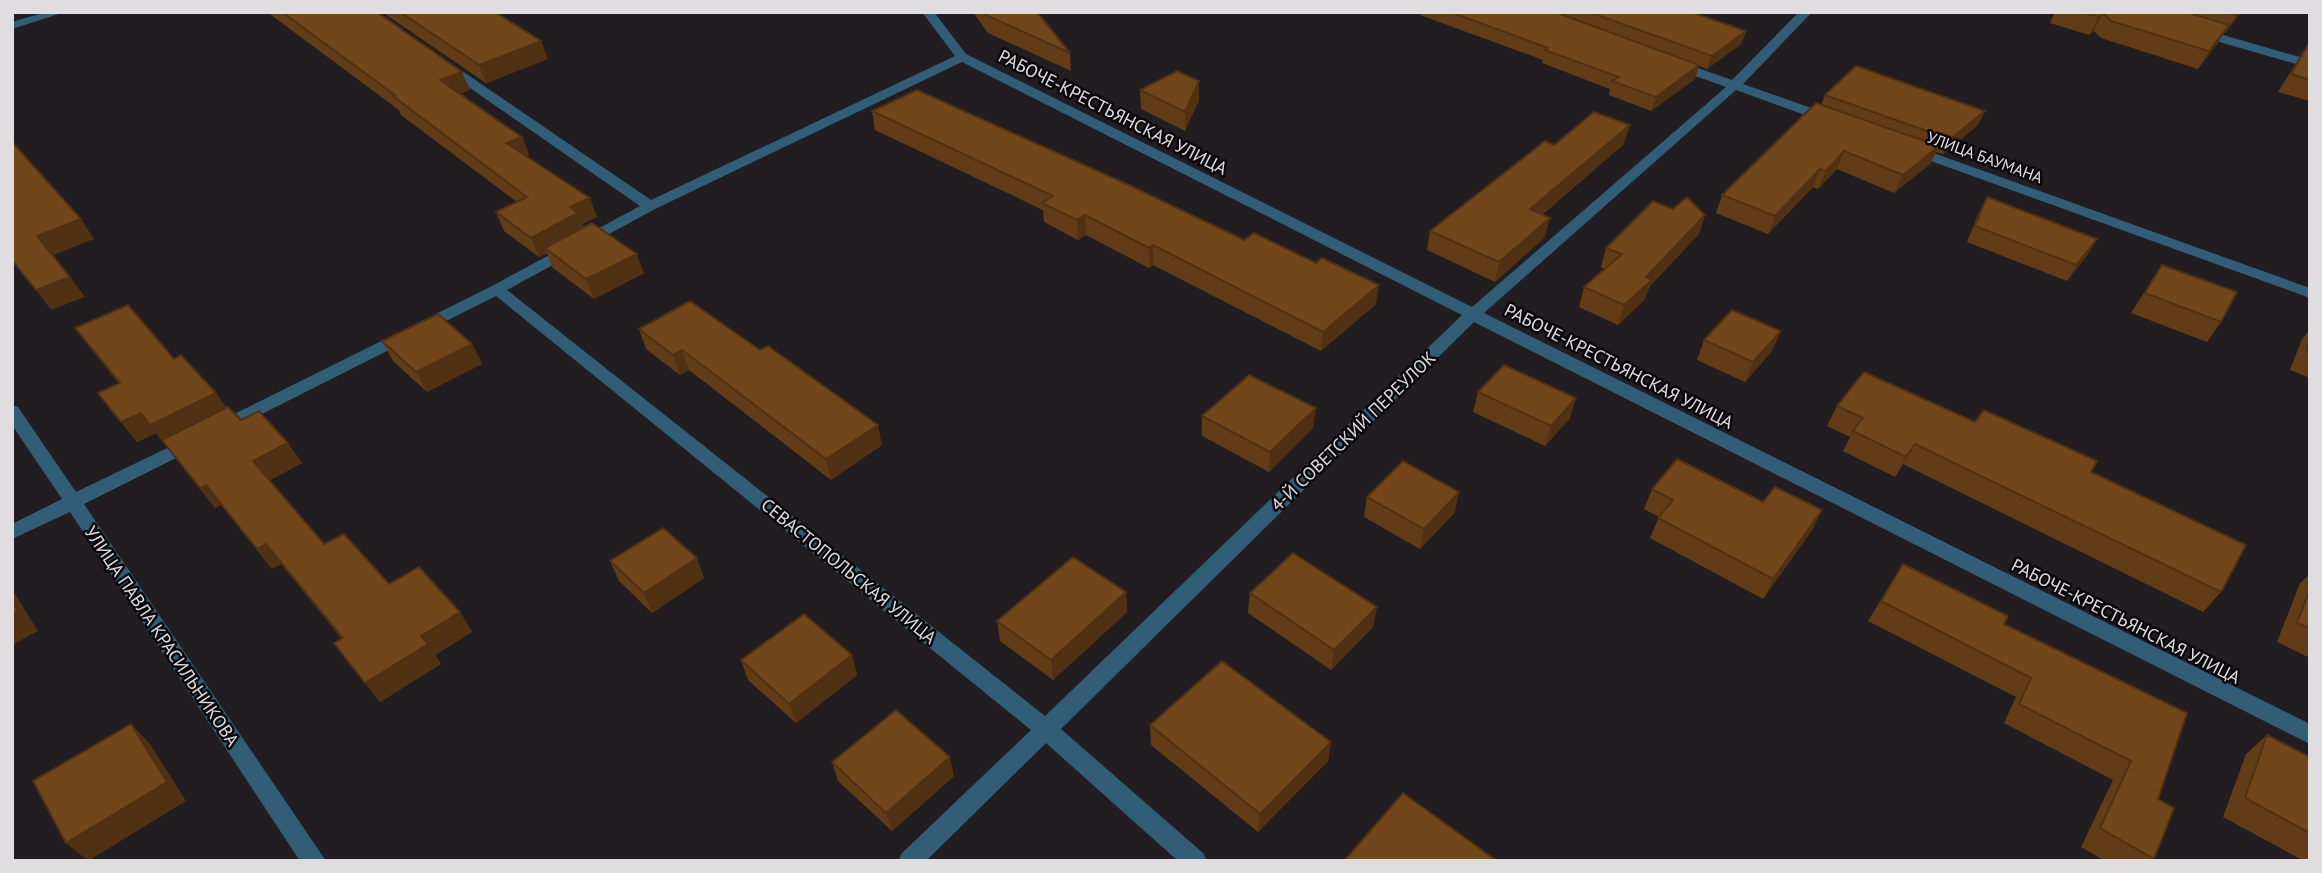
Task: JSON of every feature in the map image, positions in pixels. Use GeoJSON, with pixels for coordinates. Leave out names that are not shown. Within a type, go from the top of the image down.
{"type":"FeatureCollection","features":[{"type":"Feature","properties":{"kind":"street"},"geometry":{"type":"LineString","coordinates":[[12,26],[59,12]]}},
{"type":"Feature","properties":{"kind":"street","name":"РАБОЧЕ-КРЕСТЬЯНСКАЯ УЛИЦА"},"geometry":{"type":"LineString","coordinates":[[928,12],[962,57],[2310,735]]}},
{"type":"Feature","properties":{"kind":"street","name":"4-Й СОВЕТСКИЙ ПЕРЕУЛОК"},"geometry":{"type":"LineString","coordinates":[[910,861],[1473,314],[1735,85],[1806,12]]}},
{"type":"Feature","properties":{"kind":"street"},"geometry":{"type":"LineString","coordinates":[[2183,27],[2310,64]]}},
{"type":"Feature","properties":{"kind":"street"},"geometry":{"type":"LineString","coordinates":[[12,533],[497,289],[650,206],[962,57]]}},
{"type":"Feature","properties":{"kind":"street"},"geometry":{"type":"LineString","coordinates":[[1658,58],[1840,123]]}},
{"type":"Feature","properties":{"kind":"street"},"geometry":{"type":"LineString","coordinates":[[437,59],[650,206]]}},
{"type":"Feature","properties":{"kind":"street","name":"УЛИЦА БАУМАНА"},"geometry":{"type":"LineString","coordinates":[[1892,142],[2310,293]]}},
{"type":"Feature","properties":{"kind":"street","name":"СЕВАСТОПОЛЬСКАЯ УЛИЦА"},"geometry":{"type":"LineString","coordinates":[[497,289],[1047,730],[1195,861]]}},
{"type":"Feature","properties":{"kind":"street","name":"УЛИЦА ПАВЛА КРАСИЛЬНИКОВА"},"geometry":{"type":"LineString","coordinates":[[12,411],[314,861]]}},
{"type":"Feature","properties":{"kind":"building"},"geometry":{"type":"Polygon","coordinates":[[[282,12],[377,12],[462,72],[440,80],[522,137],[506,143],[590,198],[570,207],[578,213],[531,238],[496,212],[527,197],[282,12]]]}},
{"type":"Feature","properties":{"kind":"building"},"geometry":{"type":"Polygon","coordinates":[[[400,12],[495,12],[541,41],[479,65],[400,12]]]}},
{"type":"Feature","properties":{"kind":"building"},"geometry":{"type":"Polygon","coordinates":[[[984,12],[1037,12],[1070,53],[986,15],[984,12]]]}},
{"type":"Feature","properties":{"kind":"building"},"geometry":{"type":"Polygon","coordinates":[[[1450,12],[1555,12],[1699,65],[1656,97],[1612,81],[1619,77],[1450,12]]]}},
{"type":"Feature","properties":{"kind":"building"},"geometry":{"type":"Polygon","coordinates":[[[1589,12],[1691,12],[1746,31],[1712,56],[1589,12]]]}},
{"type":"Feature","properties":{"kind":"building"},"geometry":{"type":"Polygon","coordinates":[[[2081,12],[2186,12],[2229,25],[2209,51],[2111,21],[2103,13],[2099,17],[2081,12]]]}},
{"type":"Feature","properties":{"kind":"building"},"geometry":{"type":"Polygon","coordinates":[[[2306,48],[2310,49],[2310,80],[2291,74],[2306,48]]]}},
{"type":"Feature","properties":{"kind":"building"},"geometry":{"type":"Polygon","coordinates":[[[1856,66],[1985,111],[1950,139],[1825,95],[1856,66]]]}},
{"type":"Feature","properties":{"kind":"building"},"geometry":{"type":"Polygon","coordinates":[[[1177,71],[1199,81],[1185,112],[1140,90],[1177,71]]]}},
{"type":"Feature","properties":{"kind":"building"},"geometry":{"type":"Polygon","coordinates":[[[917,90],[1244,240],[1254,233],[1316,263],[1322,258],[1379,285],[1323,332],[1153,245],[1149,248],[1085,215],[1077,220],[1042,203],[1053,196],[872,111],[917,90]]]}},
{"type":"Feature","properties":{"kind":"building"},"geometry":{"type":"Polygon","coordinates":[[[1816,103],[1939,146],[1903,175],[1844,151],[1826,171],[1820,169],[1775,216],[1722,195],[1816,103]]]}},
{"type":"Feature","properties":{"kind":"building"},"geometry":{"type":"Polygon","coordinates":[[[1594,112],[1630,125],[1530,209],[1550,218],[1499,262],[1430,231],[1545,141],[1554,145],[1594,112]]]}},
{"type":"Feature","properties":{"kind":"building"},"geometry":{"type":"Polygon","coordinates":[[[12,142],[81,219],[37,236],[70,277],[36,290],[12,260],[12,142]]]}},
{"type":"Feature","properties":{"kind":"building"},"geometry":{"type":"Polygon","coordinates":[[[1687,197],[1705,215],[1646,277],[1652,280],[1624,305],[1584,287],[1622,254],[1606,248],[1653,201],[1673,209],[1687,197]]]}},
{"type":"Feature","properties":{"kind":"building"},"geometry":{"type":"Polygon","coordinates":[[[1987,197],[2097,239],[2076,265],[1975,226],[1987,197]]]}},
{"type":"Feature","properties":{"kind":"building"},"geometry":{"type":"Polygon","coordinates":[[[592,223],[637,254],[586,279],[545,248],[592,223]]]}},
{"type":"Feature","properties":{"kind":"building"},"geometry":{"type":"Polygon","coordinates":[[[2162,265],[2237,292],[2221,322],[2145,293],[2162,265]]]}},
{"type":"Feature","properties":{"kind":"building"},"geometry":{"type":"Polygon","coordinates":[[[690,301],[760,350],[768,346],[878,425],[826,459],[682,350],[673,355],[639,329],[690,301]]]}},
{"type":"Feature","properties":{"kind":"building"},"geometry":{"type":"Polygon","coordinates":[[[128,305],[174,359],[181,355],[216,393],[150,425],[141,413],[121,422],[98,393],[120,383],[75,328],[128,305]]]}},
{"type":"Feature","properties":{"kind":"building"},"geometry":{"type":"Polygon","coordinates":[[[1732,310],[1781,331],[1753,362],[1704,340],[1732,310]]]}},
{"type":"Feature","properties":{"kind":"building"},"geometry":{"type":"Polygon","coordinates":[[[438,314],[472,344],[416,372],[382,341],[438,314]]]}},
{"type":"Feature","properties":{"kind":"building"},"geometry":{"type":"Polygon","coordinates":[[[1504,365],[1576,398],[1551,426],[1478,392],[1504,365]]]}},
{"type":"Feature","properties":{"kind":"building"},"geometry":{"type":"Polygon","coordinates":[[[1864,372],[1975,422],[1984,410],[2097,461],[2091,472],[2246,545],[2221,592],[1915,444],[1906,457],[1853,431],[1863,418],[1837,406],[1864,372]]]}},
{"type":"Feature","properties":{"kind":"building"},"geometry":{"type":"Polygon","coordinates":[[[1249,375],[1316,408],[1270,452],[1202,416],[1249,375]]]}},
{"type":"Feature","properties":{"kind":"building"},"geometry":{"type":"Polygon","coordinates":[[[228,407],[241,420],[259,411],[288,443],[253,461],[324,544],[344,534],[389,584],[419,567],[460,612],[421,636],[428,644],[365,683],[334,643],[343,638],[266,544],[257,549],[206,485],[200,488],[162,440],[228,407]]]}},
{"type":"Feature","properties":{"kind":"building"},"geometry":{"type":"Polygon","coordinates":[[[1677,459],[1763,502],[1775,487],[1822,510],[1773,579],[1658,518],[1673,500],[1652,489],[1677,459]]]}},
{"type":"Feature","properties":{"kind":"building"},"geometry":{"type":"Polygon","coordinates":[[[1403,461],[1459,492],[1424,529],[1367,497],[1403,461]]]}},
{"type":"Feature","properties":{"kind":"building"},"geometry":{"type":"Polygon","coordinates":[[[663,528],[697,558],[644,593],[610,561],[663,528]]]}},
{"type":"Feature","properties":{"kind":"building"},"geometry":{"type":"Polygon","coordinates":[[[1293,553],[1377,607],[1334,650],[1250,593],[1293,553]]]}},
{"type":"Feature","properties":{"kind":"building"},"geometry":{"type":"Polygon","coordinates":[[[1073,557],[1126,592],[1051,660],[997,621],[1073,557]]]}},
{"type":"Feature","properties":{"kind":"building"},"geometry":{"type":"Polygon","coordinates":[[[1903,564],[2008,616],[2004,624],[2187,713],[2158,799],[2174,808],[2154,859],[2100,828],[2131,761],[2019,704],[2031,678],[1881,601],[1903,564]]]}},
{"type":"Feature","properties":{"kind":"building"},"geometry":{"type":"Polygon","coordinates":[[[2310,589],[2310,628],[2297,623],[2310,589]]]}},
{"type":"Feature","properties":{"kind":"building"},"geometry":{"type":"Polygon","coordinates":[[[12,601],[18,611],[12,614],[12,601]]]}},
{"type":"Feature","properties":{"kind":"building"},"geometry":{"type":"Polygon","coordinates":[[[804,614],[852,655],[789,704],[741,660],[804,614]]]}},
{"type":"Feature","properties":{"kind":"building"},"geometry":{"type":"Polygon","coordinates":[[[1222,661],[1331,742],[1260,814],[1150,725],[1222,661]]]}},
{"type":"Feature","properties":{"kind":"building"},"geometry":{"type":"Polygon","coordinates":[[[896,710],[950,757],[886,813],[832,762],[896,710]]]}},
{"type":"Feature","properties":{"kind":"building"},"geometry":{"type":"Polygon","coordinates":[[[131,724],[167,782],[66,843],[33,781],[131,724]]]}},
{"type":"Feature","properties":{"kind":"building"},"geometry":{"type":"Polygon","coordinates":[[[2267,735],[2310,757],[2310,833],[2245,798],[2267,735]]]}},
{"type":"Feature","properties":{"kind":"building"},"geometry":{"type":"Polygon","coordinates":[[[1403,793],[1497,861],[1344,861],[1403,793]]]}}]}
